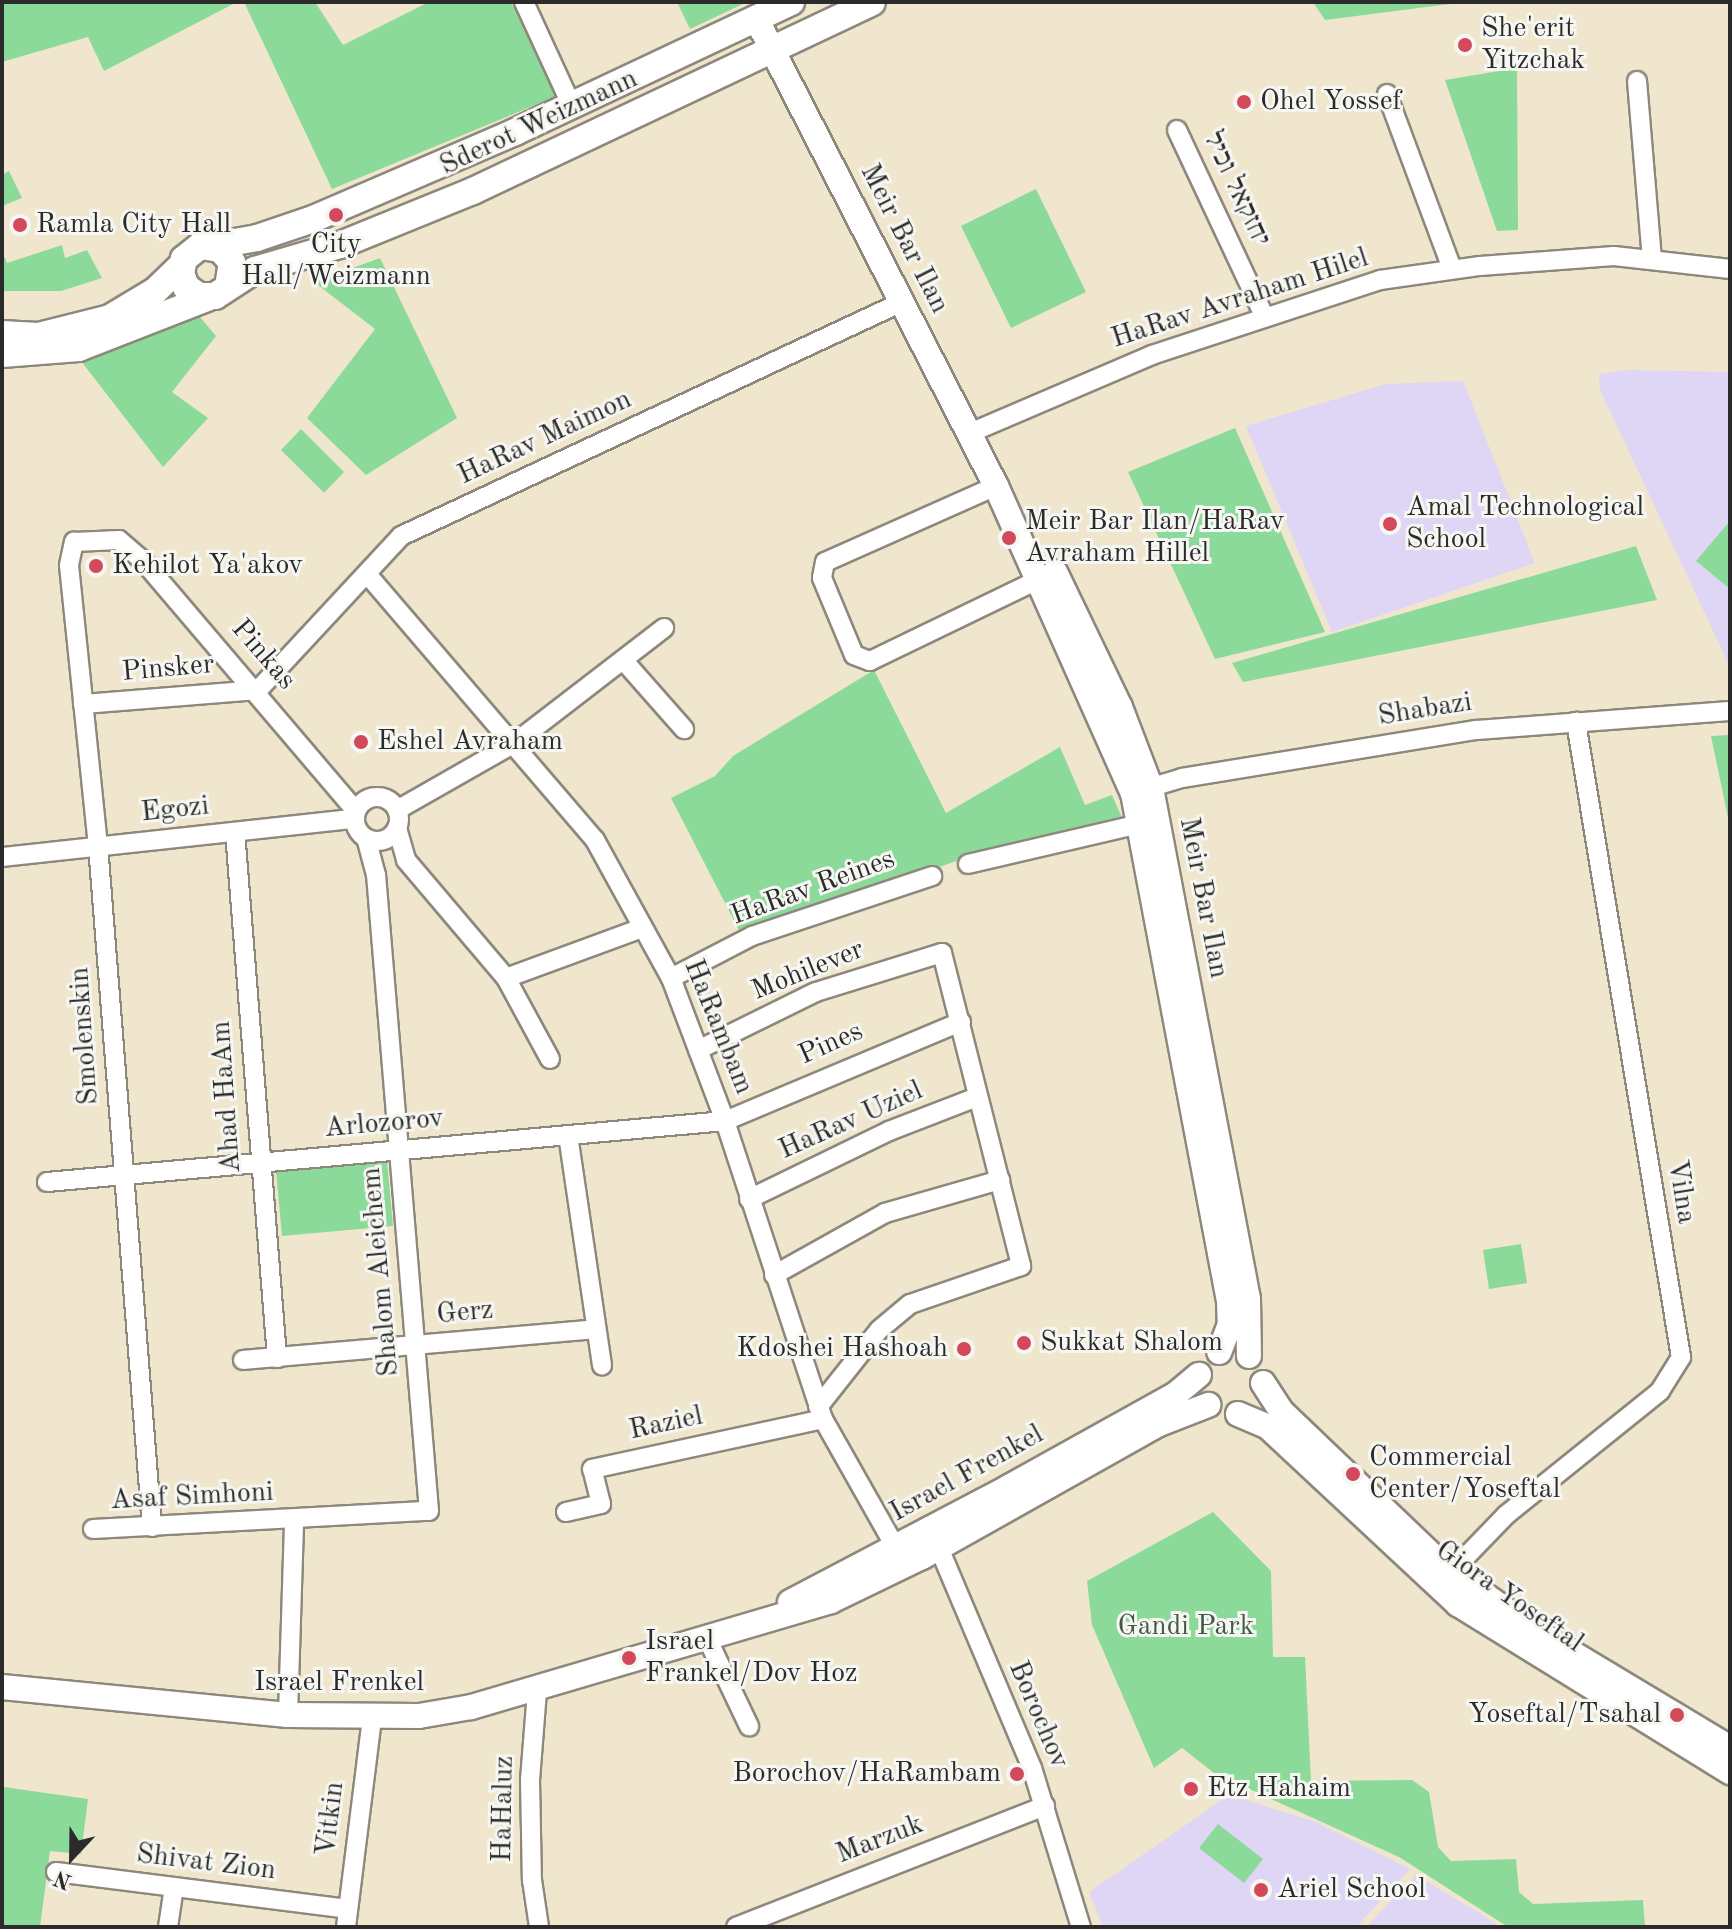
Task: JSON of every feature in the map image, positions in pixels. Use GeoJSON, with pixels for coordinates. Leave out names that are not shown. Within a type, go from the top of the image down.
{"type":"FeatureCollection","features":[{"type":"Feature","properties":{"kind":"main road","name":"Sderot Weizmann"},"geometry":{"type":"LineString","coordinates":[[212,246],[313,219],[791,2]]}},
{"type":"Feature","properties":{"kind":"main road","name":"Sderot Weizmann"},"geometry":{"type":"LineString","coordinates":[[2,354],[79,348],[218,292],[255,270],[340,245],[473,191],[872,2]]}},
{"type":"Feature","properties":{"kind":"main road"},"geometry":{"type":"LineString","coordinates":[[2,334],[38,336],[89,325],[133,307],[181,266],[194,249],[212,246],[232,262],[218,292],[186,287],[181,266]]}},
{"type":"Feature","properties":{"kind":"main road"},"geometry":{"type":"LineString","coordinates":[[2,324],[38,336]]}},
{"type":"Feature","properties":{"kind":"street"},"geometry":{"type":"LineString","coordinates":[[524,2],[571,104]]}},
{"type":"Feature","properties":{"kind":"street","name":"Meir Bar Ilan"},"geometry":{"type":"LineString","coordinates":[[757,20],[774,47],[970,433],[1142,790],[1140,824],[1229,1301],[1230,1324],[1219,1352]]}},
{"type":"Feature","properties":{"kind":"street"},"geometry":{"type":"LineString","coordinates":[[1637,81],[1652,259]]}},
{"type":"Feature","properties":{"kind":"street"},"geometry":{"type":"LineString","coordinates":[[1387,94],[1452,269]]}},
{"type":"Feature","properties":{"kind":"street","name":"יחזקאל וכיל"},"geometry":{"type":"LineString","coordinates":[[1177,130],[1264,316]]}},
{"type":"Feature","properties":{"kind":"street","name":"HaRav Avraham Hilel"},"geometry":{"type":"LineString","coordinates":[[970,433],[1083,381],[1339,290],[1452,269],[1614,256],[1730,269]]}},
{"type":"Feature","properties":{"kind":"street","name":"HaRav Maimon"},"geometry":{"type":"LineString","coordinates":[[258,690],[401,536],[902,302]]}},
{"type":"Feature","properties":{"kind":"street"},"geometry":{"type":"LineString","coordinates":[[996,486],[825,562],[822,578],[854,655],[870,661],[1040,579]]}},
{"type":"Feature","properties":{"kind":"street","name":"Meir Bar Ilan"},"geometry":{"type":"LineString","coordinates":[[996,486],[1060,580],[1142,790],[1248,1299],[1249,1356]]}},
{"type":"Feature","properties":{"kind":"street","name":"Pinkas"},"geometry":{"type":"LineString","coordinates":[[74,542],[119,540],[258,690],[355,815]]}},
{"type":"Feature","properties":{"kind":"street","name":"Smolenskin"},"geometry":{"type":"LineString","coordinates":[[74,542],[69,565],[98,846],[152,1527]]}},
{"type":"Feature","properties":{"kind":"street","name":"HaRambam"},"geometry":{"type":"LineString","coordinates":[[367,574],[516,742],[595,840],[671,978],[725,1121],[821,1413],[900,1556]]}},
{"type":"Feature","properties":{"kind":"street"},"geometry":{"type":"LineString","coordinates":[[550,1059],[506,978],[406,860],[397,819],[379,797],[366,800],[355,815],[366,838],[386,839],[397,819],[516,742],[664,628]]}},
{"type":"Feature","properties":{"kind":"street"},"geometry":{"type":"LineString","coordinates":[[624,661],[684,729]]}},
{"type":"Feature","properties":{"kind":"street","name":"Pinsker"},"geometry":{"type":"LineString","coordinates":[[83,704],[258,690]]}},
{"type":"Feature","properties":{"kind":"street","name":"Shabazi"},"geometry":{"type":"LineString","coordinates":[[1142,790],[1476,730],[1730,711]]}},
{"type":"Feature","properties":{"kind":"street","name":"Vilna"},"geometry":{"type":"LineString","coordinates":[[1451,1572],[1506,1515],[1660,1391],[1681,1357],[1576,722]]}},
{"type":"Feature","properties":{"kind":"street"},"geometry":{"type":"LineString","coordinates":[[318,823],[333,798],[333,783]]}},
{"type":"Feature","properties":{"kind":"street","name":"Egozi"},"geometry":{"type":"LineString","coordinates":[[2,857],[318,823],[355,815]]}},
{"type":"Feature","properties":{"kind":"street"},"geometry":{"type":"LineString","coordinates":[[968,864],[1140,824]]}},
{"type":"Feature","properties":{"kind":"street","name":"Ahad HaAm"},"geometry":{"type":"LineString","coordinates":[[235,832],[277,1358]]}},
{"type":"Feature","properties":{"kind":"street","name":"Shalom Aleichem"},"geometry":{"type":"LineString","coordinates":[[366,838],[376,875],[429,1511]]}},
{"type":"Feature","properties":{"kind":"street","name":"HaRav Reines"},"geometry":{"type":"LineString","coordinates":[[671,978],[752,936],[932,876]]}},
{"type":"Feature","properties":{"kind":"street"},"geometry":{"type":"LineString","coordinates":[[506,978],[642,928]]}},
{"type":"Feature","properties":{"kind":"street","name":"Mohilever"},"geometry":{"type":"LineString","coordinates":[[698,1050],[816,992],[942,953],[961,1022]]}},
{"type":"Feature","properties":{"kind":"street"},"geometry":{"type":"LineString","coordinates":[[821,1413],[879,1330],[910,1304],[1021,1266],[961,1022]]}},
{"type":"Feature","properties":{"kind":"street","name":"Pines"},"geometry":{"type":"LineString","coordinates":[[725,1121],[961,1022]]}},
{"type":"Feature","properties":{"kind":"street","name":"HaRav Uziel"},"geometry":{"type":"LineString","coordinates":[[749,1199],[889,1131],[977,1097]]}},
{"type":"Feature","properties":{"kind":"street","name":"Arlozorov"},"geometry":{"type":"LineString","coordinates":[[47,1182],[725,1121]]}},
{"type":"Feature","properties":{"kind":"street"},"geometry":{"type":"LineString","coordinates":[[568,1135],[602,1366]]}},
{"type":"Feature","properties":{"kind":"street"},"geometry":{"type":"LineString","coordinates":[[774,1275],[885,1213],[1000,1180]]}},
{"type":"Feature","properties":{"kind":"street","name":"Gerz"},"geometry":{"type":"LineString","coordinates":[[243,1360],[596,1329]]}},
{"type":"Feature","properties":{"kind":"street"},"geometry":{"type":"LineString","coordinates":[[1219,1352],[1249,1356],[1263,1383],[1256,1402],[1238,1414],[1208,1405],[1199,1375],[1219,1352]]}},
{"type":"Feature","properties":{"kind":"street","name":"Israel Frenkel"},"geometry":{"type":"LineString","coordinates":[[935,1538],[1176,1394],[1199,1375]]}},
{"type":"Feature","properties":{"kind":"street","name":"Giora Yoseftal"},"geometry":{"type":"LineString","coordinates":[[1263,1383],[1282,1412],[1451,1572],[1537,1632],[1730,1748]]}},
{"type":"Feature","properties":{"kind":"street","name":"Israel Frenkel"},"geometry":{"type":"LineString","coordinates":[[2,1687],[288,1715],[372,1718],[419,1716],[537,1691],[760,1620],[831,1601],[900,1556],[1159,1424],[1208,1405]]}},
{"type":"Feature","properties":{"kind":"street","name":"Raziel"},"geometry":{"type":"LineString","coordinates":[[566,1512],[601,1504],[592,1469],[821,1413]]}},
{"type":"Feature","properties":{"kind":"street","name":"Giora Yoseftal"},"geometry":{"type":"LineString","coordinates":[[1238,1414],[1268,1427],[1458,1604],[1730,1772]]}},
{"type":"Feature","properties":{"kind":"street","name":"Asaf Simhoni"},"geometry":{"type":"LineString","coordinates":[[93,1529],[429,1511]]}},
{"type":"Feature","properties":{"kind":"street","name":"Asaf Simhoni"},"geometry":{"type":"LineString","coordinates":[[288,1715],[294,1520]]}},
{"type":"Feature","properties":{"kind":"street","name":"Borochov"},"geometry":{"type":"LineString","coordinates":[[935,1538],[1045,1806],[1081,1927]]}},
{"type":"Feature","properties":{"kind":"street"},"geometry":{"type":"LineString","coordinates":[[707,1638],[749,1726]]}},
{"type":"Feature","properties":{"kind":"street","name":"HaHaluz"},"geometry":{"type":"LineString","coordinates":[[537,1691],[530,1780],[532,1880],[539,1927]]}},
{"type":"Feature","properties":{"kind":"street","name":"Vitkin"},"geometry":{"type":"LineString","coordinates":[[347,1918],[372,1718]]}},
{"type":"Feature","properties":{"kind":"street","name":"Marzuk"},"geometry":{"type":"LineString","coordinates":[[736,1927],[1045,1806]]}},
{"type":"Feature","properties":{"kind":"street","name":"Shivat Zion"},"geometry":{"type":"LineString","coordinates":[[56,1872],[174,1887],[347,1918]]}},
{"type":"Feature","properties":{"kind":"street"},"geometry":{"type":"LineString","coordinates":[[168,1927],[174,1887]]}},
{"type":"Feature","properties":{"kind":"shaded area"},"geometry":{"type":"Polygon","coordinates":[[[1629,370],[1730,372],[1730,667],[1600,390],[1599,374],[1629,370]]]}},
{"type":"Feature","properties":{"kind":"shaded area"},"geometry":{"type":"Polygon","coordinates":[[[1463,381],[1535,563],[1332,632],[1246,426],[1386,384],[1463,381]]]}},
{"type":"Feature","properties":{"kind":"shaded area"},"geometry":{"type":"Polygon","coordinates":[[[1229,1795],[1316,1822],[1410,1869],[1356,1927],[1103,1927],[1089,1892],[1229,1795]]]}},
{"type":"Feature","properties":{"kind":"shaded area"},"geometry":{"type":"Polygon","coordinates":[[[1416,1875],[1486,1917],[1500,1927],[1366,1927],[1416,1875]]]}},
{"type":"Feature","properties":{"kind":"green space"},"geometry":{"type":"Polygon","coordinates":[[[2,2],[237,2],[104,71],[88,37],[2,62],[2,2]]]}},
{"type":"Feature","properties":{"kind":"green space"},"geometry":{"type":"Polygon","coordinates":[[[244,2],[315,2],[343,45],[429,2],[511,2],[557,96],[332,189],[244,2]]]}},
{"type":"Feature","properties":{"kind":"green space"},"geometry":{"type":"Polygon","coordinates":[[[677,2],[747,2],[690,29],[677,2]]]}},
{"type":"Feature","properties":{"kind":"green space"},"geometry":{"type":"Polygon","coordinates":[[[1313,2],[1534,2],[1450,4],[1325,20],[1313,2]]]}},
{"type":"Feature","properties":{"kind":"green space"},"geometry":{"type":"Polygon","coordinates":[[[1517,68],[1518,230],[1497,231],[1445,80],[1517,68]]]}},
{"type":"Feature","properties":{"kind":"green space"},"geometry":{"type":"Polygon","coordinates":[[[9,171],[22,198],[2,206],[2,175],[9,171]]]}},
{"type":"Feature","properties":{"kind":"green space"},"geometry":{"type":"Polygon","coordinates":[[[1036,189],[1086,292],[1011,328],[961,226],[1036,189]]]}},
{"type":"Feature","properties":{"kind":"green space"},"geometry":{"type":"Polygon","coordinates":[[[62,245],[65,258],[87,250],[102,278],[61,291],[2,291],[2,252],[7,263],[62,245]]]}},
{"type":"Feature","properties":{"kind":"green space"},"geometry":{"type":"Polygon","coordinates":[[[380,258],[457,418],[366,475],[307,418],[375,329],[314,282],[380,258]]]}},
{"type":"Feature","properties":{"kind":"green space"},"geometry":{"type":"Polygon","coordinates":[[[194,310],[216,336],[172,392],[208,418],[163,467],[81,361],[194,310]]]}},
{"type":"Feature","properties":{"kind":"green space"},"geometry":{"type":"Polygon","coordinates":[[[1235,428],[1325,632],[1215,659],[1128,472],[1235,428]]]}},
{"type":"Feature","properties":{"kind":"green space"},"geometry":{"type":"Polygon","coordinates":[[[301,429],[344,472],[324,493],[281,450],[301,429]]]}},
{"type":"Feature","properties":{"kind":"green space"},"geometry":{"type":"Polygon","coordinates":[[[1730,521],[1730,589],[1696,561],[1730,521]]]}},
{"type":"Feature","properties":{"kind":"green space"},"geometry":{"type":"Polygon","coordinates":[[[1636,546],[1657,600],[1243,682],[1232,663],[1636,546]]]}},
{"type":"Feature","properties":{"kind":"green space"},"geometry":{"type":"Polygon","coordinates":[[[874,670],[946,813],[1060,747],[1085,805],[1112,795],[1123,820],[982,852],[742,936],[671,798],[715,776],[733,756],[874,670]]]}},
{"type":"Feature","properties":{"kind":"green space"},"geometry":{"type":"Polygon","coordinates":[[[1730,735],[1730,827],[1711,736],[1730,735]]]}},
{"type":"Feature","properties":{"kind":"green space"},"geometry":{"type":"Polygon","coordinates":[[[387,1161],[393,1226],[282,1236],[276,1171],[387,1161]]]}},
{"type":"Feature","properties":{"kind":"green space"},"geometry":{"type":"Polygon","coordinates":[[[1521,1244],[1527,1283],[1489,1289],[1483,1250],[1521,1244]]]}},
{"type":"Feature","properties":{"kind":"green space","name":"Gandi Park"},"geometry":{"type":"Polygon","coordinates":[[[1213,1512],[1271,1571],[1273,1657],[1305,1657],[1311,1781],[1412,1780],[1429,1792],[1438,1847],[1451,1861],[1516,1859],[1519,1892],[1533,1904],[1643,1900],[1645,1927],[1508,1927],[1399,1857],[1214,1773],[1182,1748],[1154,1768],[1092,1625],[1087,1581],[1213,1512]]]}},
{"type":"Feature","properties":{"kind":"green space"},"geometry":{"type":"Polygon","coordinates":[[[4,1787],[88,1799],[81,1854],[50,1851],[40,1927],[2,1927],[4,1787]]]}},
{"type":"Feature","properties":{"kind":"green space"},"geometry":{"type":"Polygon","coordinates":[[[1218,1824],[1263,1859],[1244,1883],[1199,1848],[1218,1824]]]}},
{"type":"Feature","properties":{"kind":"place","name":"She'erit Yitzchak"},"geometry":{"type":"Point","coordinates":[1465,45]}},
{"type":"Feature","properties":{"kind":"place","name":"Ohel Yossef"},"geometry":{"type":"Point","coordinates":[1244,102]}},
{"type":"Feature","properties":{"kind":"place","name":"City Hall/Weizmann"},"geometry":{"type":"Point","coordinates":[336,215]}},
{"type":"Feature","properties":{"kind":"place","name":"Ramla City Hall"},"geometry":{"type":"Point","coordinates":[20,225]}},
{"type":"Feature","properties":{"kind":"place","name":"Amal Technological School"},"geometry":{"type":"Point","coordinates":[1390,524]}},
{"type":"Feature","properties":{"kind":"place","name":"Meir Bar Ilan/HaRav Avraham Hillel"},"geometry":{"type":"Point","coordinates":[1009,538]}},
{"type":"Feature","properties":{"kind":"place","name":"Kehilot Ya'akov"},"geometry":{"type":"Point","coordinates":[96,566]}},
{"type":"Feature","properties":{"kind":"place","name":"Eshel Avraham"},"geometry":{"type":"Point","coordinates":[361,742]}},
{"type":"Feature","properties":{"kind":"place","name":"Sukkat Shalom"},"geometry":{"type":"Point","coordinates":[1024,1343]}},
{"type":"Feature","properties":{"kind":"place","name":"Kdoshei Hashoah"},"geometry":{"type":"Point","coordinates":[964,1349]}},
{"type":"Feature","properties":{"kind":"place","name":"Commercial Center/Yoseftal"},"geometry":{"type":"Point","coordinates":[1353,1474]}},
{"type":"Feature","properties":{"kind":"place","name":"Israel Frankel/Dov Hoz"},"geometry":{"type":"Point","coordinates":[629,1658]}},
{"type":"Feature","properties":{"kind":"place","name":"Yoseftal/Tsahal"},"geometry":{"type":"Point","coordinates":[1677,1715]}},
{"type":"Feature","properties":{"kind":"place","name":"Borochov/HaRambam"},"geometry":{"type":"Point","coordinates":[1017,1774]}},
{"type":"Feature","properties":{"kind":"place","name":"Etz Hahaim"},"geometry":{"type":"Point","coordinates":[1191,1789]}},
{"type":"Feature","properties":{"kind":"place","name":"Ariel School"},"geometry":{"type":"Point","coordinates":[1261,1890]}}]}
